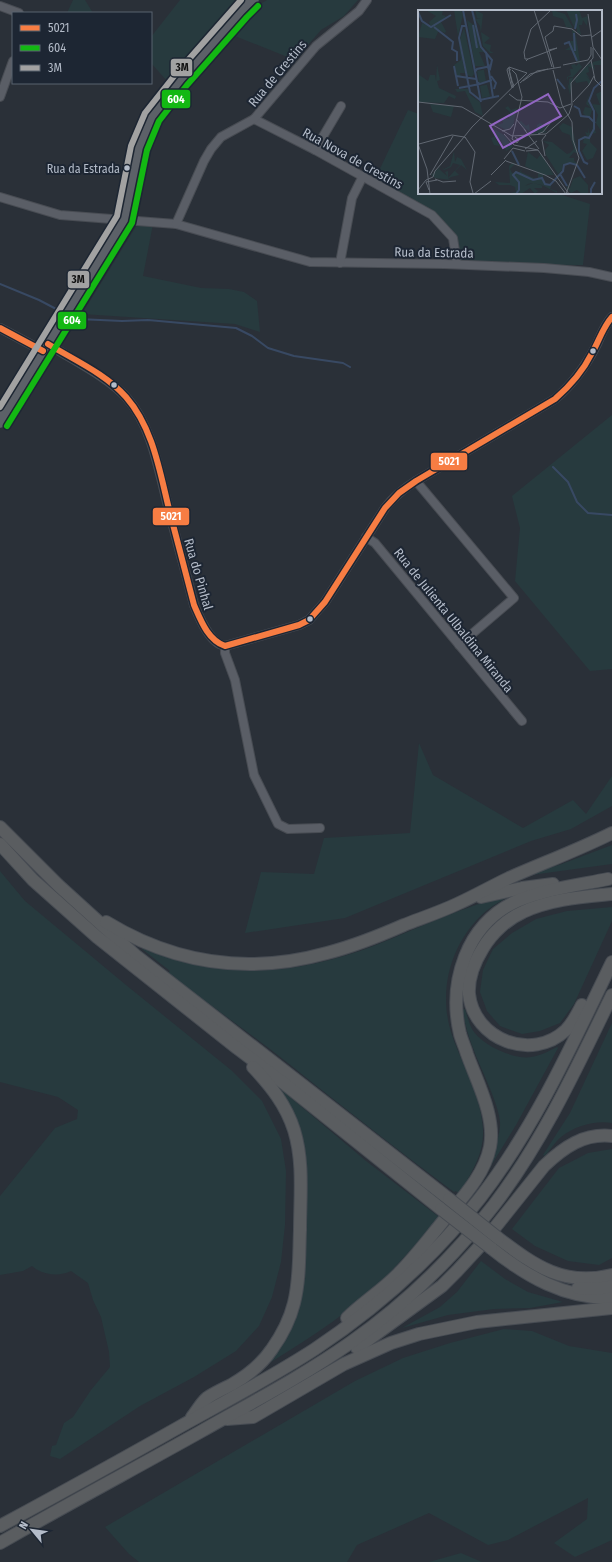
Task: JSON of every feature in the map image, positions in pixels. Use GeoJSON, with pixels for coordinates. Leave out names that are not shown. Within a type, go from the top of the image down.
{"type":"FeatureCollection","features":[{"type":"Feature","properties":{"kind":"highway"},"geometry":{"type":"LineString","coordinates":[[0,827],[58,885],[140,959],[498,1238],[526,1258],[553,1273],[582,1280],[598,1279],[612,1275]]}},
{"type":"Feature","properties":{"kind":"highway"},"geometry":{"type":"LineString","coordinates":[[78,903],[118,929],[164,950],[179,955],[209,961],[253,964],[298,960],[327,954],[368,940],[457,904],[509,878],[612,834]]}},
{"type":"Feature","properties":{"kind":"highway"},"geometry":{"type":"LineString","coordinates":[[0,844],[33,880],[81,924],[519,1269],[540,1281],[569,1292],[600,1298],[612,1298]]}},
{"type":"Feature","properties":{"kind":"highway"},"geometry":{"type":"LineString","coordinates":[[457,904],[522,888],[610,879]]}},
{"type":"Feature","properties":{"kind":"highway"},"geometry":{"type":"LineString","coordinates":[[314,1350],[350,1315],[399,1273],[475,1182],[486,1162],[492,1131],[489,1115],[460,1034],[457,1009],[458,978],[462,962],[471,942],[492,918],[504,908],[517,901],[562,888],[610,879]]}},
{"type":"Feature","properties":{"kind":"highway"},"geometry":{"type":"LineString","coordinates":[[612,894],[560,900],[542,904],[522,912],[510,919],[488,940],[479,953],[473,968],[470,982],[472,1006],[478,1018],[486,1028],[496,1037],[506,1042],[526,1046],[539,1045],[548,1042],[566,1029],[576,1017],[612,953]]}},
{"type":"Feature","properties":{"kind":"highway"},"geometry":{"type":"LineString","coordinates":[[0,1526],[188,1422],[314,1350],[361,1317],[409,1276],[449,1235],[478,1200],[513,1151],[541,1104],[612,962]]}},
{"type":"Feature","properties":{"kind":"highway"},"geometry":{"type":"LineString","coordinates":[[0,1543],[300,1376],[351,1342],[404,1300],[457,1249],[493,1206],[528,1156],[567,1086],[612,995]]}},
{"type":"Feature","properties":{"kind":"highway"},"geometry":{"type":"LineString","coordinates":[[188,1422],[206,1399],[246,1375],[263,1360],[280,1338],[288,1322],[297,1288],[300,1177],[299,1160],[294,1131],[275,1092],[237,1048]]}},
{"type":"Feature","properties":{"kind":"highway"},"geometry":{"type":"LineString","coordinates":[[233,1413],[253,1412],[320,1373],[392,1323],[442,1286],[458,1271],[544,1166],[556,1154],[572,1143],[586,1137],[602,1135],[612,1136]]}},
{"type":"Feature","properties":{"kind":"highway"},"geometry":{"type":"LineString","coordinates":[[519,1269],[530,1270],[550,1280],[570,1287],[598,1289],[612,1286]]}},
{"type":"Feature","properties":{"kind":"highway"},"geometry":{"type":"LineString","coordinates":[[221,1420],[252,1417],[344,1364],[384,1346],[420,1334],[477,1322],[612,1308]]}},
{"type":"Feature","properties":{"kind":"main road"},"geometry":{"type":"LineString","coordinates":[[0,422],[4,409],[46,348],[125,219],[139,148],[152,118],[181,80],[241,11],[253,0]]}},
{"type":"Feature","properties":{"kind":"street","name":"Rua de Crestins"},"geometry":{"type":"LineString","coordinates":[[176,224],[204,161],[211,149],[221,137],[254,119],[316,46],[359,11],[366,0]]}},
{"type":"Feature","properties":{"kind":"street"},"geometry":{"type":"LineString","coordinates":[[0,6],[16,12]]}},
{"type":"Feature","properties":{"kind":"street"},"geometry":{"type":"LineString","coordinates":[[0,97],[12,64]]}},
{"type":"Feature","properties":{"kind":"street"},"geometry":{"type":"LineString","coordinates":[[315,150],[341,106]]}},
{"type":"Feature","properties":{"kind":"street","name":"Rua Nova de Crestins"},"geometry":{"type":"LineString","coordinates":[[254,119],[315,150],[432,215],[453,238],[457,264]]}},
{"type":"Feature","properties":{"kind":"street"},"geometry":{"type":"LineString","coordinates":[[340,262],[352,198],[363,176]]}},
{"type":"Feature","properties":{"kind":"street","name":"Rua da Estrada"},"geometry":{"type":"LineString","coordinates":[[0,197],[60,215],[176,224],[310,262],[457,264],[544,268],[590,272],[612,277]]}},
{"type":"Feature","properties":{"kind":"street"},"geometry":{"type":"LineString","coordinates":[[320,828],[288,829],[278,824],[254,775],[234,680],[225,653],[225,646],[299,625],[309,620],[325,602],[366,537],[393,498],[402,490],[555,399],[566,390],[577,378],[589,360],[612,316]]}},
{"type":"Feature","properties":{"kind":"street","name":"Rua do Pinhal"},"geometry":{"type":"LineString","coordinates":[[0,328],[46,348],[113,385],[126,397],[142,420],[147,432],[199,618],[212,639],[225,646]]}},
{"type":"Feature","properties":{"kind":"street"},"geometry":{"type":"LineString","coordinates":[[416,482],[514,598],[459,645]]}},
{"type":"Feature","properties":{"kind":"street","name":"Rua de Julienta Ulbaldina Miranda"},"geometry":{"type":"LineString","coordinates":[[366,537],[375,543],[522,720]]}},
{"type":"Feature","properties":{"kind":"green space"},"geometry":{"type":"Polygon","coordinates":[[[73,0],[85,0],[92,12],[67,12],[73,0]]]}},
{"type":"Feature","properties":{"kind":"green space"},"geometry":{"type":"Polygon","coordinates":[[[180,0],[243,0],[225,13],[168,82],[152,64],[152,36],[180,0]]]}},
{"type":"Feature","properties":{"kind":"green space"},"geometry":{"type":"Polygon","coordinates":[[[267,0],[358,0],[344,16],[321,30],[295,60],[230,34],[249,11],[267,0]]]}},
{"type":"Feature","properties":{"kind":"green space"},"geometry":{"type":"Polygon","coordinates":[[[408,110],[418,114],[418,194],[559,194],[590,204],[583,265],[457,264],[453,238],[432,215],[375,179],[408,110]]]}},
{"type":"Feature","properties":{"kind":"green space"},"geometry":{"type":"Polygon","coordinates":[[[153,224],[143,276],[201,288],[229,289],[244,292],[257,301],[260,332],[235,324],[82,314],[137,225],[153,224]]]}},
{"type":"Feature","properties":{"kind":"green space"},"geometry":{"type":"Polygon","coordinates":[[[612,415],[612,669],[590,671],[515,581],[520,528],[512,496],[612,415]]]}},
{"type":"Feature","properties":{"kind":"green space"},"geometry":{"type":"Polygon","coordinates":[[[419,743],[433,775],[523,828],[573,800],[586,814],[612,776],[612,806],[571,829],[531,841],[345,918],[245,933],[261,872],[314,874],[324,838],[410,833],[419,743]]]}},
{"type":"Feature","properties":{"kind":"green space"},"geometry":{"type":"Polygon","coordinates":[[[612,845],[612,864],[531,875],[531,873],[559,865],[612,845]]]}},
{"type":"Feature","properties":{"kind":"green space"},"geometry":{"type":"Polygon","coordinates":[[[0,871],[25,901],[231,1070],[262,1101],[281,1139],[286,1171],[285,1225],[281,1262],[272,1297],[259,1326],[236,1351],[194,1377],[140,1406],[60,1459],[50,1456],[52,1446],[56,1445],[64,1423],[73,1417],[91,1390],[110,1367],[109,1352],[101,1317],[93,1300],[88,1283],[71,1271],[61,1274],[51,1274],[36,1269],[32,1266],[23,1271],[0,1275],[0,1196],[55,1128],[77,1119],[78,1110],[58,1097],[0,1082],[0,871]]]}},
{"type":"Feature","properties":{"kind":"green space"},"geometry":{"type":"Polygon","coordinates":[[[512,895],[486,911],[474,923],[456,952],[450,968],[447,984],[446,1001],[452,1035],[479,1105],[483,1130],[483,1139],[476,1164],[459,1194],[431,1175],[270,1049],[180,983],[168,973],[170,971],[142,949],[143,947],[189,961],[225,969],[272,970],[290,968],[325,961],[359,951],[460,910],[512,895]]]}},
{"type":"Feature","properties":{"kind":"green space"},"geometry":{"type":"Polygon","coordinates":[[[612,907],[612,921],[574,1004],[560,1023],[540,1031],[522,1034],[500,1026],[487,1011],[480,992],[483,970],[493,949],[512,933],[536,919],[567,911],[612,907]]]}},
{"type":"Feature","properties":{"kind":"green space"},"geometry":{"type":"Polygon","coordinates":[[[465,1009],[471,1027],[476,1035],[490,1046],[507,1054],[531,1057],[538,1056],[557,1047],[558,1048],[516,1125],[489,1169],[487,1167],[498,1137],[500,1119],[494,1099],[465,1025],[462,1010],[465,1009]]]}},
{"type":"Feature","properties":{"kind":"green space"},"geometry":{"type":"Polygon","coordinates":[[[612,1023],[612,1123],[592,1123],[572,1130],[559,1139],[545,1156],[543,1155],[570,1113],[612,1023]]]}},
{"type":"Feature","properties":{"kind":"green space"},"geometry":{"type":"Polygon","coordinates":[[[277,1086],[366,1161],[439,1217],[397,1265],[370,1292],[319,1331],[264,1366],[289,1328],[303,1182],[277,1086]]]}},
{"type":"Feature","properties":{"kind":"green space"},"geometry":{"type":"Polygon","coordinates":[[[612,1149],[612,1258],[599,1265],[568,1261],[535,1246],[512,1229],[559,1168],[588,1153],[612,1149]]]}},
{"type":"Feature","properties":{"kind":"green space"},"geometry":{"type":"Polygon","coordinates":[[[481,1261],[505,1279],[528,1292],[563,1302],[530,1308],[494,1309],[448,1315],[402,1328],[440,1307],[457,1292],[481,1261]]]}},
{"type":"Feature","properties":{"kind":"green space"},"geometry":{"type":"Polygon","coordinates":[[[504,1329],[532,1331],[569,1346],[612,1353],[612,1540],[575,1557],[554,1543],[587,1519],[588,1498],[508,1540],[488,1545],[429,1513],[357,1545],[347,1562],[139,1562],[129,1554],[105,1527],[355,1381],[403,1358],[450,1343],[504,1329]]]}},
{"type":"Feature","properties":{"kind":"green space"},"geometry":{"type":"Polygon","coordinates":[[[461,1553],[482,1562],[429,1562],[461,1553]]]}},
{"type":"Feature","properties":{"kind":"waterway"},"geometry":{"type":"LineString","coordinates":[[0,284],[39,300],[60,311]]}},
{"type":"Feature","properties":{"kind":"waterway"},"geometry":{"type":"LineString","coordinates":[[78,319],[122,321],[148,320],[236,328],[252,336],[268,348],[294,356],[343,363],[350,367]]}},
{"type":"Feature","properties":{"kind":"waterway"},"geometry":{"type":"LineString","coordinates":[[553,467],[568,482],[577,502],[588,513],[612,515]]}},
{"type":"Feature","properties":{"kind":"transit line","name":"3M"},"geometry":{"type":"LineString","coordinates":[[0,407],[117,216],[131,146],[145,113],[175,75],[241,0]]}},
{"type":"Feature","properties":{"kind":"transit line","name":"604"},"geometry":{"type":"LineString","coordinates":[[7,426],[132,223],[147,150],[159,121],[187,85],[258,6]]}},
{"type":"Feature","properties":{"kind":"transit line","name":"5021"},"geometry":{"type":"LineString","coordinates":[[48,344],[109,381],[126,397],[136,410],[150,437],[155,452],[194,605],[202,623],[210,635],[225,646],[299,625],[309,620],[325,602],[385,508],[399,493],[416,481],[555,399],[566,389],[585,366],[606,325],[612,317]]}},
{"type":"Feature","properties":{"kind":"transit line","name":"5021"},"geometry":{"type":"LineString","coordinates":[[0,328],[43,351]]}},
{"type":"Feature","properties":{"kind":"place","name":"Rua da Estrada"},"geometry":{"type":"Point","coordinates":[127,168]}}]}
